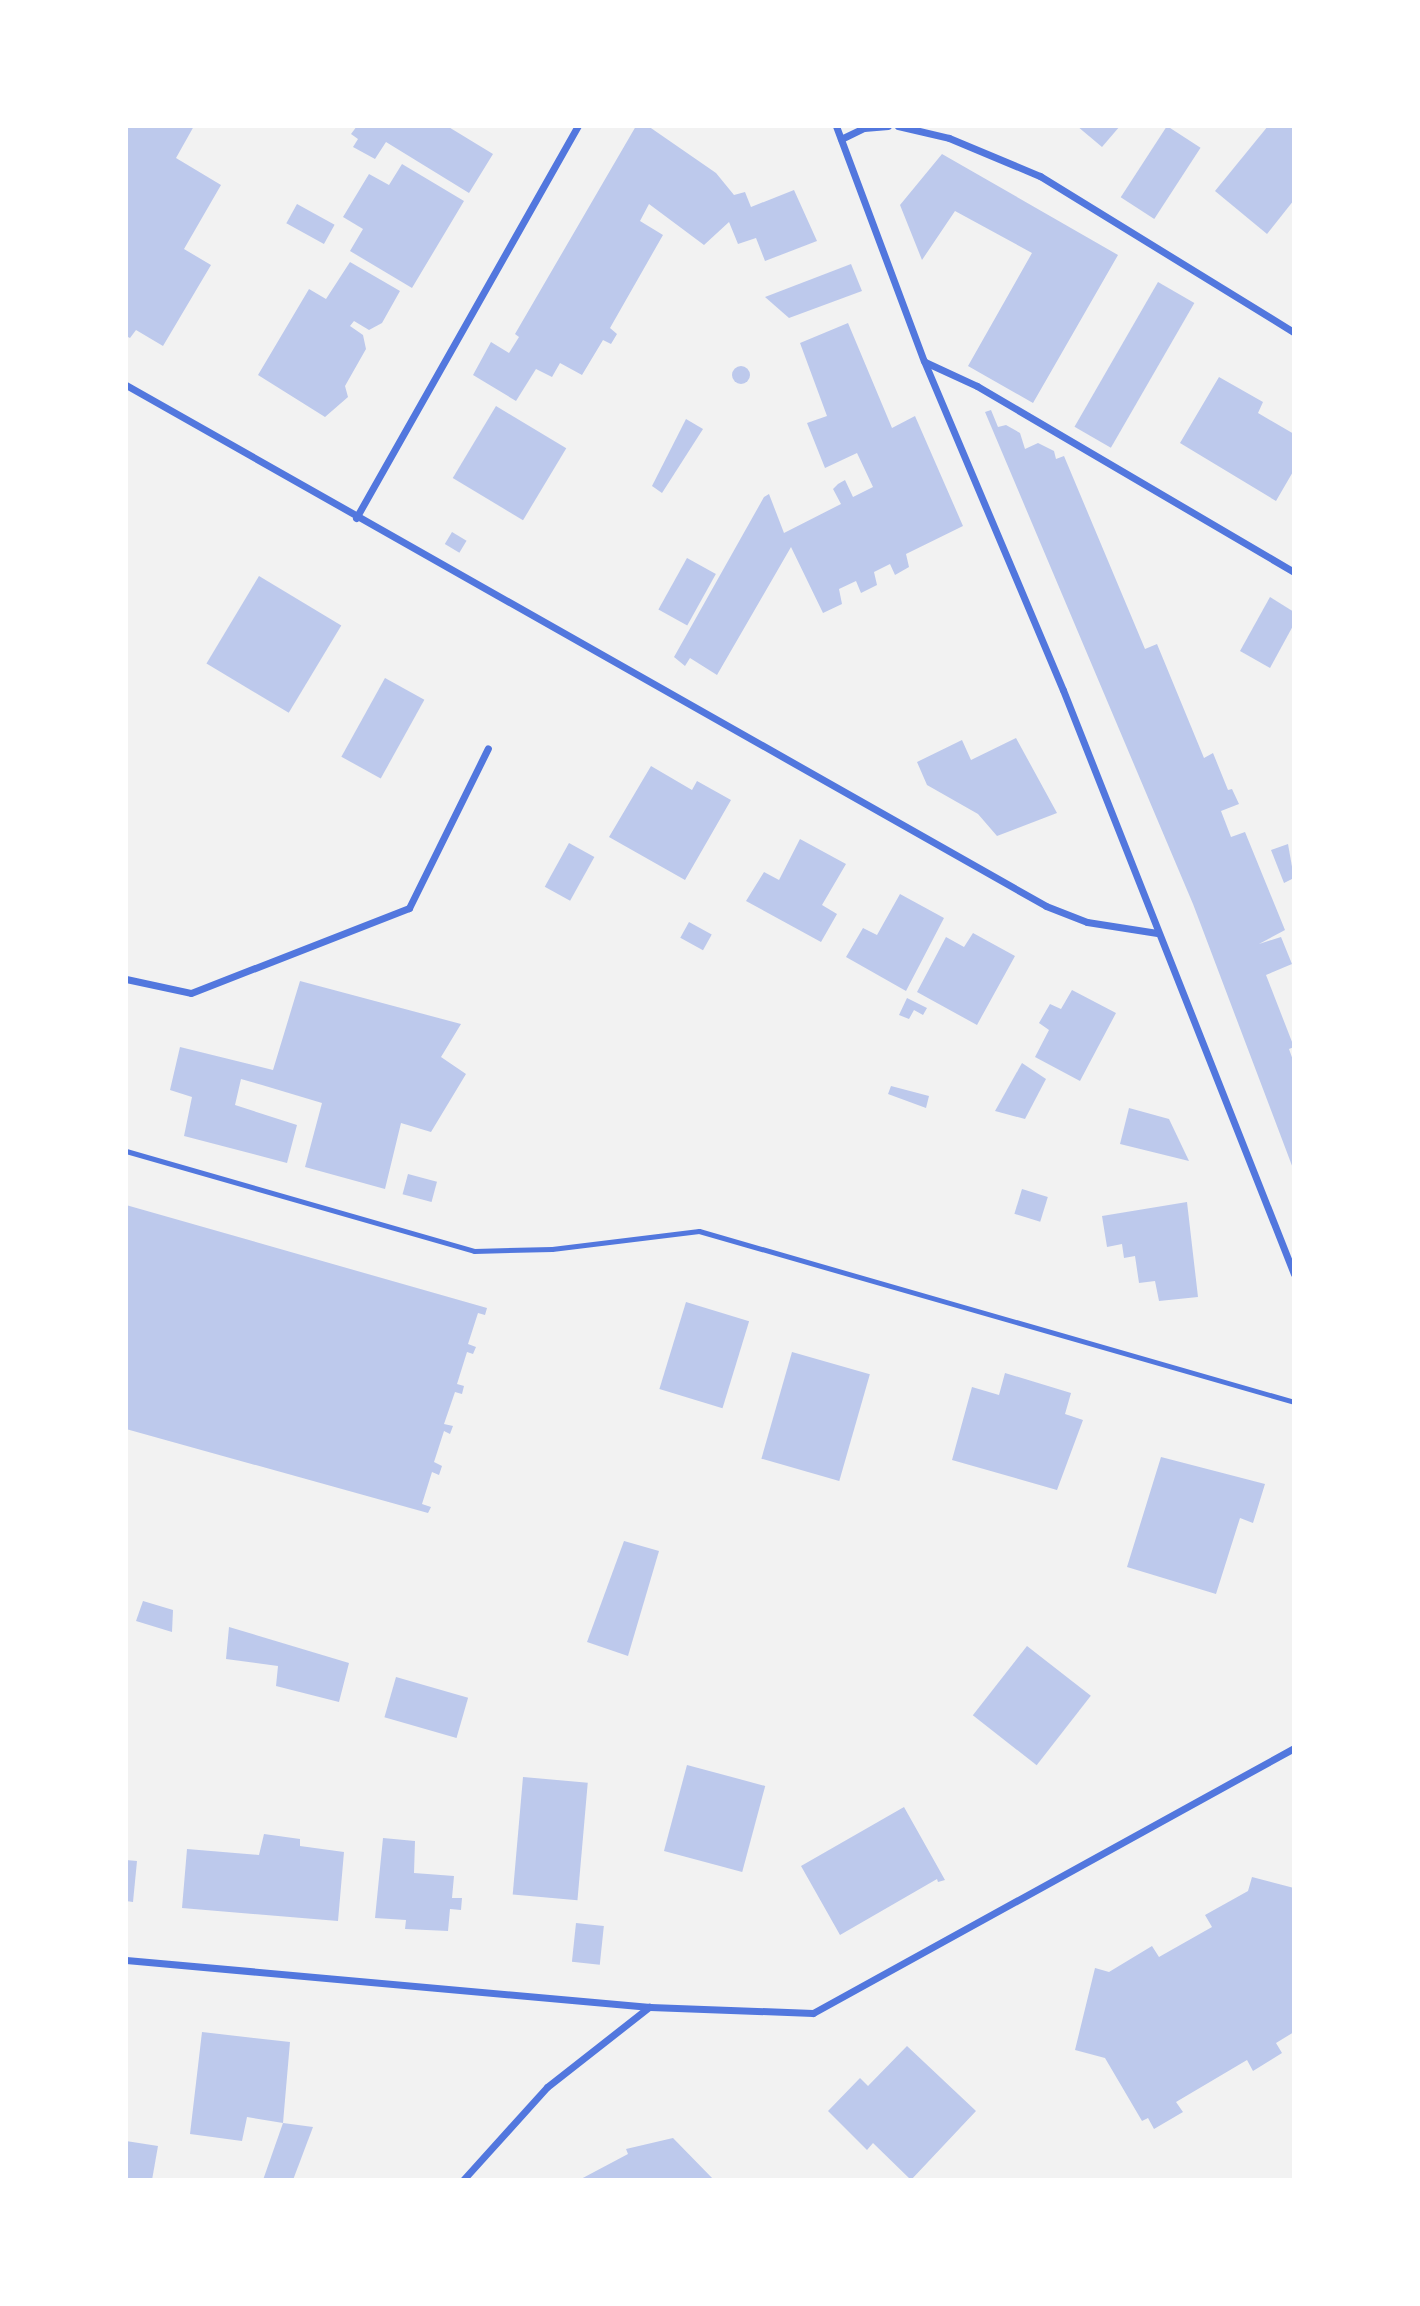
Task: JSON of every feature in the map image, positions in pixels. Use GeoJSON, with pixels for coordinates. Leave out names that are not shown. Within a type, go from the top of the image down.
{"type":"FeatureCollection","features":[{"type":"Feature","properties":{"kind":"street"},"geometry":{"type":"LineString","coordinates":[[356,518],[578,126]]}},
{"type":"Feature","properties":{"kind":"street"},"geometry":{"type":"LineString","coordinates":[[836,126],[924,361],[1063,690],[1157,933],[1281,1232],[1294,1274]]}},
{"type":"Feature","properties":{"kind":"street"},"geometry":{"type":"LineString","coordinates":[[841,139],[864,128],[888,126]]}},
{"type":"Feature","properties":{"kind":"street"},"geometry":{"type":"LineString","coordinates":[[898,126],[949,138],[1040,176],[1294,332]]}},
{"type":"Feature","properties":{"kind":"street"},"geometry":{"type":"LineString","coordinates":[[924,361],[977,386],[1294,572]]}},
{"type":"Feature","properties":{"kind":"street"},"geometry":{"type":"LineString","coordinates":[[126,385],[356,518],[1046,906],[1087,922],[1157,933]]}},
{"type":"Feature","properties":{"kind":"street"},"geometry":{"type":"LineString","coordinates":[[126,979],[191,993],[409,908],[488,748]]}},
{"type":"Feature","properties":{"kind":"street"},"geometry":{"type":"LineString","coordinates":[[126,1960],[650,2007],[813,2013],[1294,1748]]}},
{"type":"Feature","properties":{"kind":"street"},"geometry":{"type":"LineString","coordinates":[[463,2180],[547,2087],[650,2007]]}},
{"type":"Feature","properties":{"kind":"lane"},"geometry":{"type":"LineString","coordinates":[[126,1151],[474,1251],[552,1249],[699,1231],[1294,1402]]}},
{"type":"Feature","properties":{"kind":"building"},"geometry":{"type":"Polygon","coordinates":[[[126,126],[194,126],[176,158],[221,185],[184,249],[211,265],[163,346],[136,330],[130,338],[126,336],[126,126]]]}},
{"type":"Feature","properties":{"kind":"building"},"geometry":{"type":"Polygon","coordinates":[[[357,126],[447,126],[493,154],[469,193],[386,142],[375,159],[353,147],[358,139],[351,134],[357,126]]]}},
{"type":"Feature","properties":{"kind":"building"},"geometry":{"type":"Polygon","coordinates":[[[636,126],[648,126],[716,173],[734,195],[745,192],[751,207],[794,190],[817,241],[765,261],[756,238],[738,244],[729,222],[704,245],[649,204],[640,221],[663,235],[610,328],[617,334],[611,344],[603,340],[582,375],[560,363],[552,377],[536,369],[516,401],[473,375],[491,342],[509,353],[519,337],[515,334],[636,126]]]}},
{"type":"Feature","properties":{"kind":"building"},"geometry":{"type":"Polygon","coordinates":[[[1077,126],[1120,126],[1102,147],[1077,126]]]}},
{"type":"Feature","properties":{"kind":"building"},"geometry":{"type":"Polygon","coordinates":[[[1167,126],[1201,148],[1154,219],[1121,197],[1167,126]]]}},
{"type":"Feature","properties":{"kind":"building"},"geometry":{"type":"Polygon","coordinates":[[[1268,126],[1294,126],[1294,200],[1267,234],[1215,191],[1268,126]]]}},
{"type":"Feature","properties":{"kind":"building"},"geometry":{"type":"Polygon","coordinates":[[[942,154],[1118,255],[1033,403],[968,366],[1032,253],[955,211],[922,260],[900,205],[942,154]]]}},
{"type":"Feature","properties":{"kind":"building"},"geometry":{"type":"Polygon","coordinates":[[[402,164],[464,201],[412,288],[350,251],[363,229],[343,217],[369,174],[389,185],[402,164]]]}},
{"type":"Feature","properties":{"kind":"building"},"geometry":{"type":"Polygon","coordinates":[[[297,204],[335,225],[324,244],[286,223],[297,204]]]}},
{"type":"Feature","properties":{"kind":"building"},"geometry":{"type":"Polygon","coordinates":[[[350,262],[400,291],[382,323],[369,330],[354,321],[350,326],[363,335],[366,349],[345,386],[348,397],[325,417],[258,375],[309,289],[326,299],[350,262]]]}},
{"type":"Feature","properties":{"kind":"building"},"geometry":{"type":"Polygon","coordinates":[[[851,264],[862,291],[789,318],[765,297],[851,264]]]}},
{"type":"Feature","properties":{"kind":"building"},"geometry":{"type":"Polygon","coordinates":[[[1158,282],[1194,303],[1111,448],[1074,427],[1158,282]]]}},
{"type":"Feature","properties":{"kind":"building"},"geometry":{"type":"Polygon","coordinates":[[[848,323],[892,428],[915,416],[963,526],[906,554],[909,567],[895,575],[890,564],[874,572],[877,585],[861,593],[856,581],[839,589],[842,604],[823,613],[791,547],[717,675],[690,658],[685,666],[674,657],[764,497],[769,494],[784,533],[841,504],[833,489],[845,480],[853,497],[873,487],[857,453],[825,468],[807,423],[827,416],[800,343],[848,323]]]}},
{"type":"Feature","properties":{"kind":"building"},"geometry":{"type":"Polygon","coordinates":[[[737,366],[745,366],[750,375],[748,382],[737,384],[732,379],[732,371],[737,366]]]}},
{"type":"Feature","properties":{"kind":"building"},"geometry":{"type":"Polygon","coordinates":[[[1219,377],[1263,402],[1258,413],[1294,434],[1294,470],[1276,501],[1180,443],[1219,377]]]}},
{"type":"Feature","properties":{"kind":"building"},"geometry":{"type":"Polygon","coordinates":[[[496,406],[566,448],[523,520],[453,478],[496,406]]]}},
{"type":"Feature","properties":{"kind":"building"},"geometry":{"type":"Polygon","coordinates":[[[991,410],[998,427],[1006,425],[1020,433],[1025,449],[1038,443],[1054,451],[1056,459],[1064,456],[1145,649],[1157,644],[1204,758],[1213,753],[1228,790],[1232,789],[1239,804],[1221,811],[1231,837],[1245,832],[1285,930],[1259,944],[1281,937],[1292,964],[1266,975],[1294,1047],[1289,1049],[1294,1063],[1294,1171],[1193,904],[985,412],[991,410]]]}},
{"type":"Feature","properties":{"kind":"building"},"geometry":{"type":"Polygon","coordinates":[[[686,419],[703,429],[662,493],[652,486],[686,419]]]}},
{"type":"Feature","properties":{"kind":"building"},"geometry":{"type":"Polygon","coordinates":[[[452,532],[467,541],[459,553],[445,544],[452,532]]]}},
{"type":"Feature","properties":{"kind":"building"},"geometry":{"type":"Polygon","coordinates":[[[687,558],[716,574],[687,626],[658,610],[687,558]]]}},
{"type":"Feature","properties":{"kind":"building"},"geometry":{"type":"Polygon","coordinates":[[[259,576],[341,625],[289,713],[206,663],[259,576]]]}},
{"type":"Feature","properties":{"kind":"building"},"geometry":{"type":"Polygon","coordinates":[[[1270,597],[1294,612],[1294,624],[1270,668],[1240,651],[1270,597]]]}},
{"type":"Feature","properties":{"kind":"building"},"geometry":{"type":"Polygon","coordinates":[[[385,678],[424,700],[381,779],[341,757],[385,678]]]}},
{"type":"Feature","properties":{"kind":"building"},"geometry":{"type":"Polygon","coordinates":[[[1016,738],[1057,813],[997,836],[978,814],[927,785],[917,762],[962,740],[971,760],[1016,738]]]}},
{"type":"Feature","properties":{"kind":"building"},"geometry":{"type":"Polygon","coordinates":[[[651,766],[692,790],[697,781],[731,800],[685,880],[609,837],[651,766]]]}},
{"type":"Feature","properties":{"kind":"building"},"geometry":{"type":"Polygon","coordinates":[[[800,839],[846,864],[822,905],[837,914],[821,942],[746,901],[764,872],[779,880],[800,839]]]}},
{"type":"Feature","properties":{"kind":"building"},"geometry":{"type":"Polygon","coordinates":[[[569,843],[594,857],[570,901],[545,887],[569,843]]]}},
{"type":"Feature","properties":{"kind":"building"},"geometry":{"type":"Polygon","coordinates":[[[1288,844],[1294,878],[1284,883],[1271,850],[1288,844]]]}},
{"type":"Feature","properties":{"kind":"building"},"geometry":{"type":"Polygon","coordinates":[[[900,894],[944,918],[906,991],[846,957],[863,928],[877,935],[900,894]]]}},
{"type":"Feature","properties":{"kind":"building"},"geometry":{"type":"Polygon","coordinates":[[[689,922],[712,935],[703,950],[680,938],[689,922]]]}},
{"type":"Feature","properties":{"kind":"building"},"geometry":{"type":"Polygon","coordinates":[[[973,933],[1015,956],[977,1025],[917,992],[946,937],[964,947],[973,933]]]}},
{"type":"Feature","properties":{"kind":"building"},"geometry":{"type":"Polygon","coordinates":[[[300,981],[461,1024],[441,1057],[466,1074],[431,1132],[401,1123],[385,1189],[305,1167],[322,1103],[241,1079],[235,1105],[297,1125],[287,1163],[184,1136],[192,1097],[170,1090],[180,1047],[273,1070],[300,981]]]}},
{"type":"Feature","properties":{"kind":"building"},"geometry":{"type":"Polygon","coordinates":[[[1072,990],[1116,1013],[1080,1081],[1035,1057],[1049,1030],[1039,1023],[1050,1004],[1061,1009],[1072,990]]]}},
{"type":"Feature","properties":{"kind":"building"},"geometry":{"type":"Polygon","coordinates":[[[907,998],[927,1008],[923,1015],[914,1010],[909,1019],[899,1015],[907,998]]]}},
{"type":"Feature","properties":{"kind":"building"},"geometry":{"type":"Polygon","coordinates":[[[1022,1063],[1046,1079],[1025,1119],[995,1111],[1022,1063]]]}},
{"type":"Feature","properties":{"kind":"building"},"geometry":{"type":"Polygon","coordinates":[[[891,1086],[929,1096],[926,1108],[888,1094],[891,1086]]]}},
{"type":"Feature","properties":{"kind":"building"},"geometry":{"type":"Polygon","coordinates":[[[1129,1108],[1169,1119],[1189,1161],[1120,1144],[1129,1108]]]}},
{"type":"Feature","properties":{"kind":"building"},"geometry":{"type":"Polygon","coordinates":[[[408,1174],[437,1182],[432,1202],[403,1194],[408,1174]]]}},
{"type":"Feature","properties":{"kind":"building"},"geometry":{"type":"Polygon","coordinates":[[[1022,1189],[1048,1197],[1040,1222],[1014,1214],[1022,1189]]]}},
{"type":"Feature","properties":{"kind":"building"},"geometry":{"type":"Polygon","coordinates":[[[1187,1202],[1198,1297],[1159,1301],[1155,1281],[1139,1283],[1135,1256],[1124,1258],[1122,1244],[1107,1247],[1102,1216],[1187,1202]]]}},
{"type":"Feature","properties":{"kind":"building"},"geometry":{"type":"Polygon","coordinates":[[[126,1205],[487,1308],[485,1315],[478,1313],[468,1344],[476,1347],[473,1354],[467,1352],[457,1384],[464,1386],[462,1394],[455,1392],[444,1424],[453,1426],[450,1434],[444,1431],[434,1462],[442,1466],[439,1475],[432,1472],[422,1504],[431,1507],[428,1513],[126,1429],[126,1205]]]}},
{"type":"Feature","properties":{"kind":"building"},"geometry":{"type":"Polygon","coordinates":[[[686,1302],[749,1321],[723,1408],[659,1389],[686,1302]]]}},
{"type":"Feature","properties":{"kind":"building"},"geometry":{"type":"Polygon","coordinates":[[[792,1352],[870,1374],[839,1481],[761,1459],[792,1352]]]}},
{"type":"Feature","properties":{"kind":"building"},"geometry":{"type":"Polygon","coordinates":[[[1005,1373],[1071,1393],[1065,1414],[1083,1420],[1057,1490],[952,1460],[972,1387],[999,1395],[1005,1373]]]}},
{"type":"Feature","properties":{"kind":"building"},"geometry":{"type":"Polygon","coordinates":[[[1161,1457],[1265,1484],[1253,1523],[1240,1518],[1216,1594],[1127,1567],[1161,1457]]]}},
{"type":"Feature","properties":{"kind":"building"},"geometry":{"type":"Polygon","coordinates":[[[624,1541],[659,1551],[628,1656],[587,1642],[624,1541]]]}},
{"type":"Feature","properties":{"kind":"building"},"geometry":{"type":"Polygon","coordinates":[[[143,1601],[173,1610],[172,1632],[136,1621],[143,1601]]]}},
{"type":"Feature","properties":{"kind":"building"},"geometry":{"type":"Polygon","coordinates":[[[229,1627],[349,1663],[339,1702],[276,1686],[278,1666],[226,1659],[229,1627]]]}},
{"type":"Feature","properties":{"kind":"building"},"geometry":{"type":"Polygon","coordinates":[[[1027,1646],[1091,1696],[1037,1765],[973,1715],[1027,1646]]]}},
{"type":"Feature","properties":{"kind":"building"},"geometry":{"type":"Polygon","coordinates":[[[396,1677],[468,1698],[457,1738],[384,1717],[396,1677]]]}},
{"type":"Feature","properties":{"kind":"building"},"geometry":{"type":"Polygon","coordinates":[[[687,1765],[765,1786],[742,1872],[664,1851],[687,1765]]]}},
{"type":"Feature","properties":{"kind":"building"},"geometry":{"type":"Polygon","coordinates":[[[523,1777],[588,1783],[577,1900],[513,1895],[523,1777]]]}},
{"type":"Feature","properties":{"kind":"building"},"geometry":{"type":"Polygon","coordinates":[[[904,1807],[945,1880],[938,1882],[937,1879],[840,1935],[801,1866],[904,1807]]]}},
{"type":"Feature","properties":{"kind":"building"},"geometry":{"type":"Polygon","coordinates":[[[264,1834],[300,1839],[300,1846],[344,1852],[338,1921],[182,1908],[187,1849],[259,1855],[264,1834]]]}},
{"type":"Feature","properties":{"kind":"building"},"geometry":{"type":"Polygon","coordinates":[[[383,1838],[415,1841],[414,1873],[454,1876],[452,1898],[462,1898],[461,1910],[450,1909],[448,1931],[405,1929],[406,1920],[375,1918],[383,1838]]]}},
{"type":"Feature","properties":{"kind":"building"},"geometry":{"type":"Polygon","coordinates":[[[126,1860],[137,1861],[133,1902],[126,1901],[126,1860]]]}},
{"type":"Feature","properties":{"kind":"building"},"geometry":{"type":"Polygon","coordinates":[[[1252,1877],[1294,1888],[1294,2032],[1276,2043],[1282,2053],[1253,2071],[1247,2060],[1176,2102],[1183,2112],[1154,2129],[1148,2118],[1142,2121],[1105,2058],[1075,2050],[1095,1968],[1109,1972],[1152,1946],[1159,1957],[1212,1927],[1205,1915],[1248,1891],[1252,1877]]]}},
{"type":"Feature","properties":{"kind":"building"},"geometry":{"type":"Polygon","coordinates":[[[576,1923],[604,1926],[600,1965],[572,1962],[576,1923]]]}},
{"type":"Feature","properties":{"kind":"building"},"geometry":{"type":"Polygon","coordinates":[[[202,2032],[290,2042],[283,2123],[247,2117],[242,2141],[190,2134],[202,2032]]]}},
{"type":"Feature","properties":{"kind":"building"},"geometry":{"type":"Polygon","coordinates":[[[907,2046],[976,2111],[911,2180],[873,2143],[867,2150],[828,2111],[860,2078],[868,2086],[907,2046]]]}},
{"type":"Feature","properties":{"kind":"building"},"geometry":{"type":"Polygon","coordinates":[[[283,2123],[313,2127],[293,2180],[263,2180],[283,2123]]]}},
{"type":"Feature","properties":{"kind":"building"},"geometry":{"type":"Polygon","coordinates":[[[673,2138],[714,2180],[579,2180],[628,2154],[626,2149],[673,2138]]]}},
{"type":"Feature","properties":{"kind":"building"},"geometry":{"type":"Polygon","coordinates":[[[126,2141],[158,2146],[152,2180],[126,2180],[126,2141]]]}}]}
